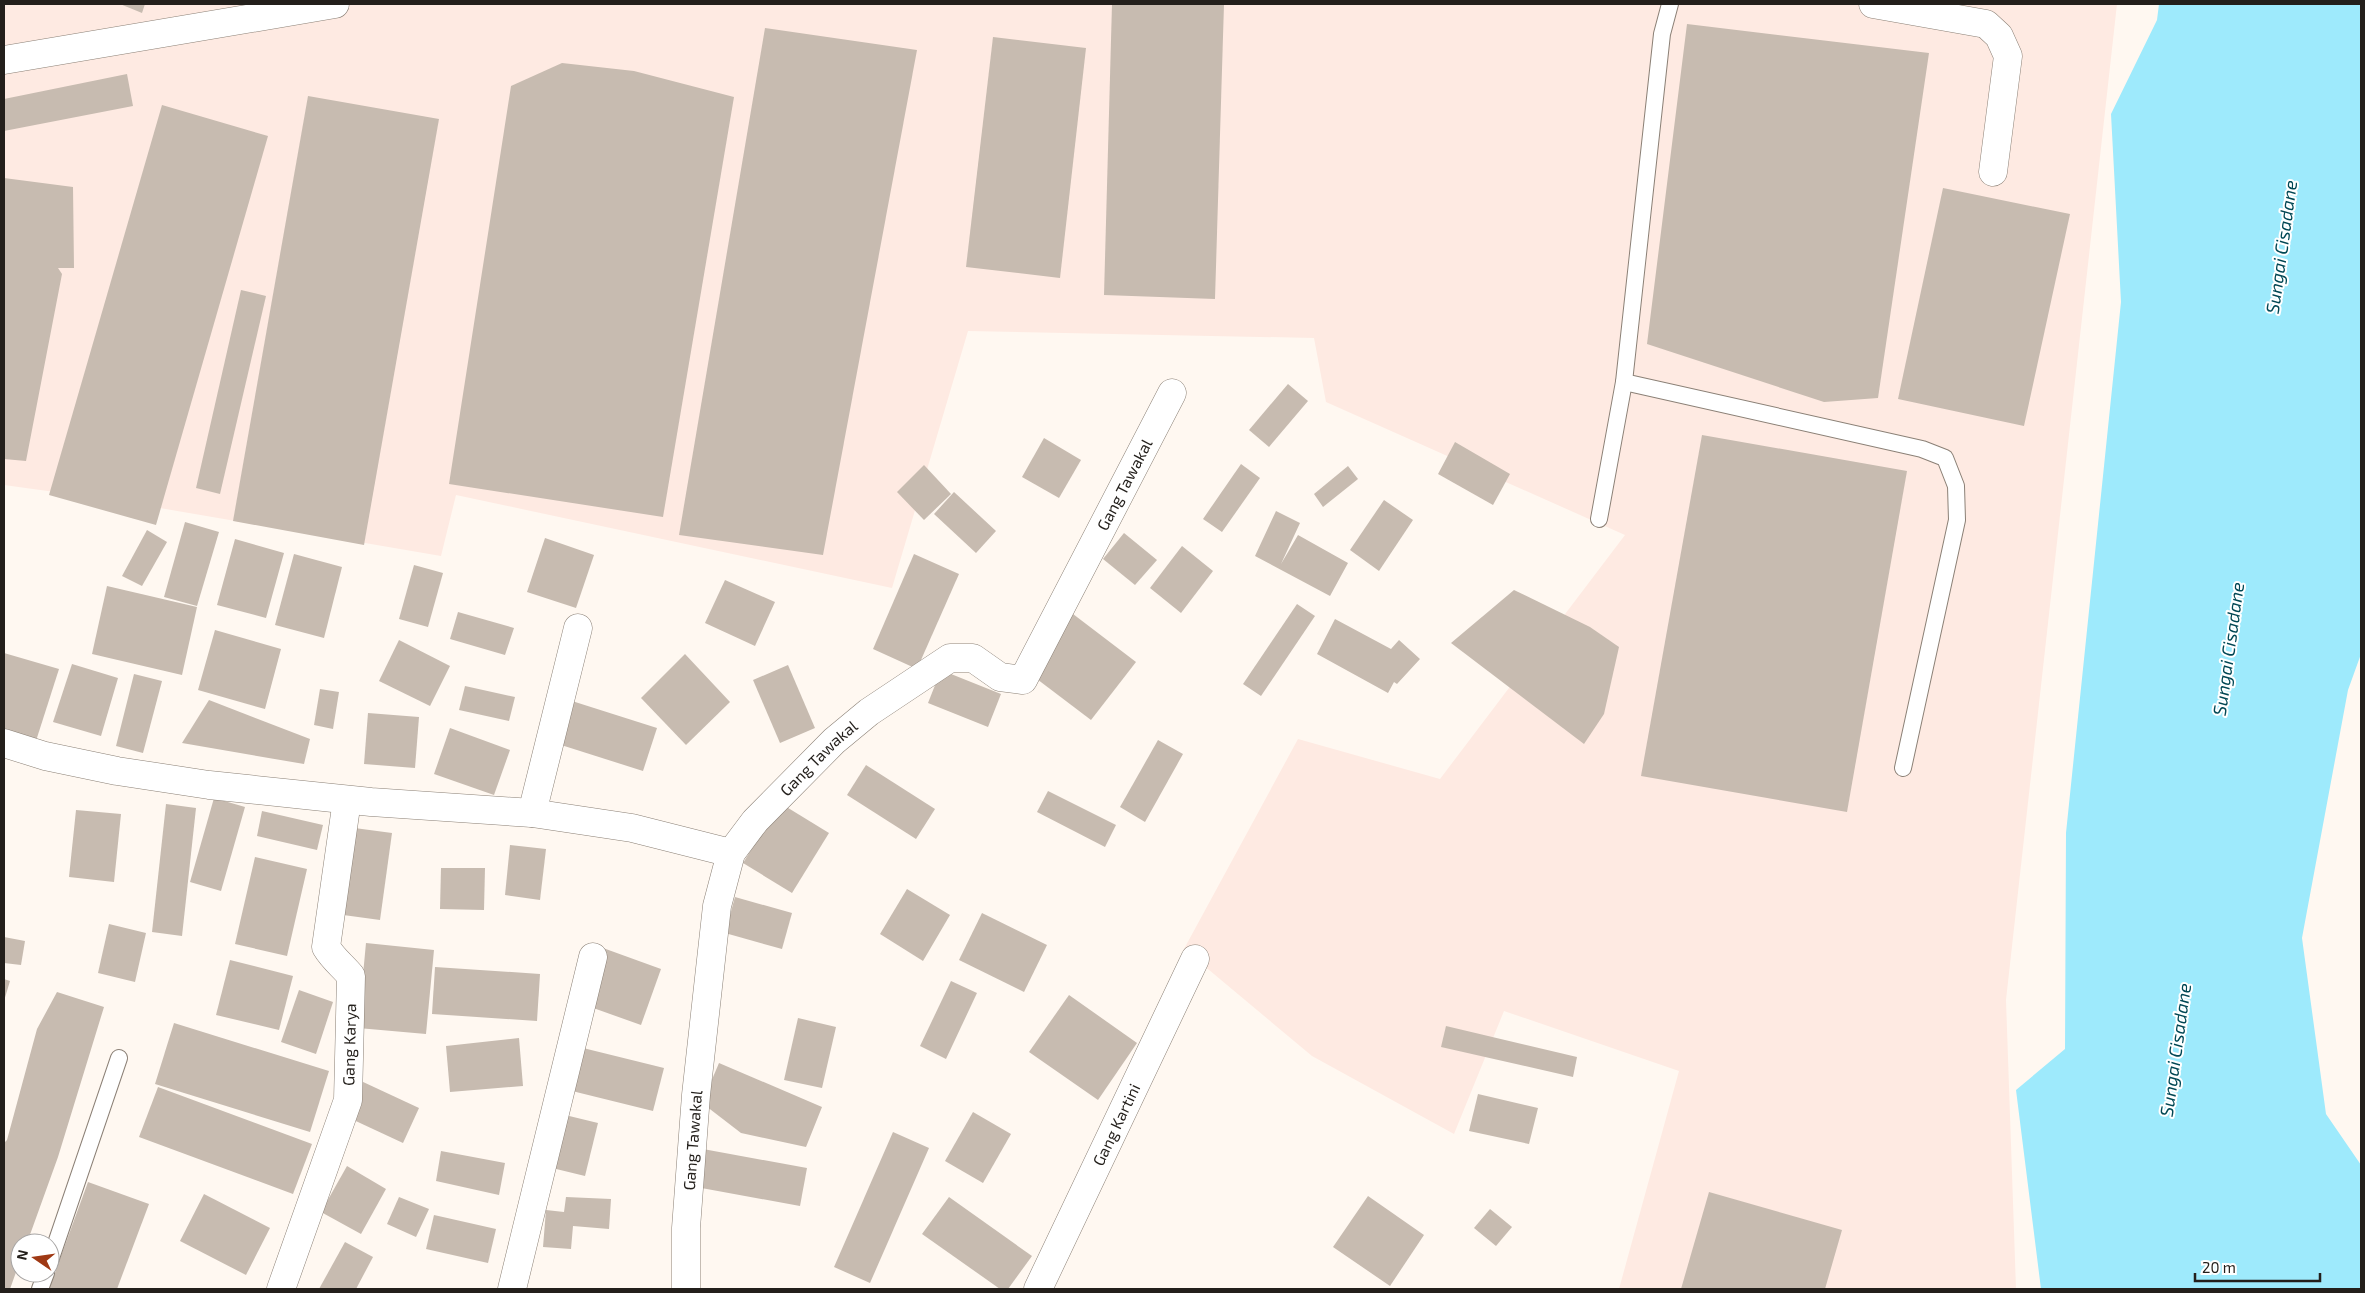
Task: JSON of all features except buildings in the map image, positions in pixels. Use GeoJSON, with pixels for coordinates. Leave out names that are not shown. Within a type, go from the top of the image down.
{"type":"FeatureCollection","features":[{"type":"Feature","properties":{"kind":"street"},"geometry":{"type":"LineString","coordinates":[[4,60],[335,4]]}},
{"type":"Feature","properties":{"kind":"street"},"geometry":{"type":"LineString","coordinates":[[1873,4],[1986,24],[1999,36],[2008,56],[1994,172]]}},
{"type":"Feature","properties":{"kind":"street","name":"Gang Tawakal"},"geometry":{"type":"LineString","coordinates":[[686,1289],[686,1228],[696,1095],[717,906],[731,853],[755,820],[834,741],[869,712],[950,658],[973,658],[1000,676],[1023,680],[1172,393]]}},
{"type":"Feature","properties":{"kind":"street"},"geometry":{"type":"LineString","coordinates":[[532,813],[578,628]]}},
{"type":"Feature","properties":{"kind":"street"},"geometry":{"type":"LineString","coordinates":[[4,744],[46,756],[127,772],[209,785],[347,800],[532,813],[632,828],[731,853]]}},
{"type":"Feature","properties":{"kind":"street","name":"Gang Karya"},"geometry":{"type":"LineString","coordinates":[[281,1289],[348,1100],[352,976],[333,958],[326,947],[347,800]]}},
{"type":"Feature","properties":{"kind":"street"},"geometry":{"type":"LineString","coordinates":[[512,1289],[593,957]]}},
{"type":"Feature","properties":{"kind":"street","name":"Gang Kartini"},"geometry":{"type":"LineString","coordinates":[[1038,1289],[1195,959]]}},
{"type":"Feature","properties":{"kind":"lane"},"geometry":{"type":"LineString","coordinates":[[1599,519],[1624,382],[1662,34],[1670,4]]}},
{"type":"Feature","properties":{"kind":"lane"},"geometry":{"type":"LineString","coordinates":[[1624,382],[1922,449],[1944,458],[1956,486],[1956,520],[1903,768]]}},
{"type":"Feature","properties":{"kind":"lane"},"geometry":{"type":"LineString","coordinates":[[60,1233],[119,1058]]}},
{"type":"Feature","properties":{"kind":"shaded area"},"geometry":{"type":"Polygon","coordinates":[[[4,4],[2117,4],[2006,1000],[2016,1289],[1619,1289],[1679,1071],[1504,1011],[1454,1134],[1312,1056],[1184,949],[1298,739],[1440,779],[1625,535],[1326,402],[1314,338],[968,331],[892,588],[456,495],[441,556],[113,500],[4,485],[4,4]]]}},
{"type":"Feature","properties":{"kind":"water","name":"Sungai Cisadane"},"geometry":{"type":"Polygon","coordinates":[[[2159,4],[2361,4],[2361,654],[2348,690],[2302,938],[2326,1114],[2361,1165],[2361,1289],[2041,1289],[2016,1090],[2065,1049],[2066,833],[2121,302],[2111,114],[2157,20],[2159,4]]]}}]}
